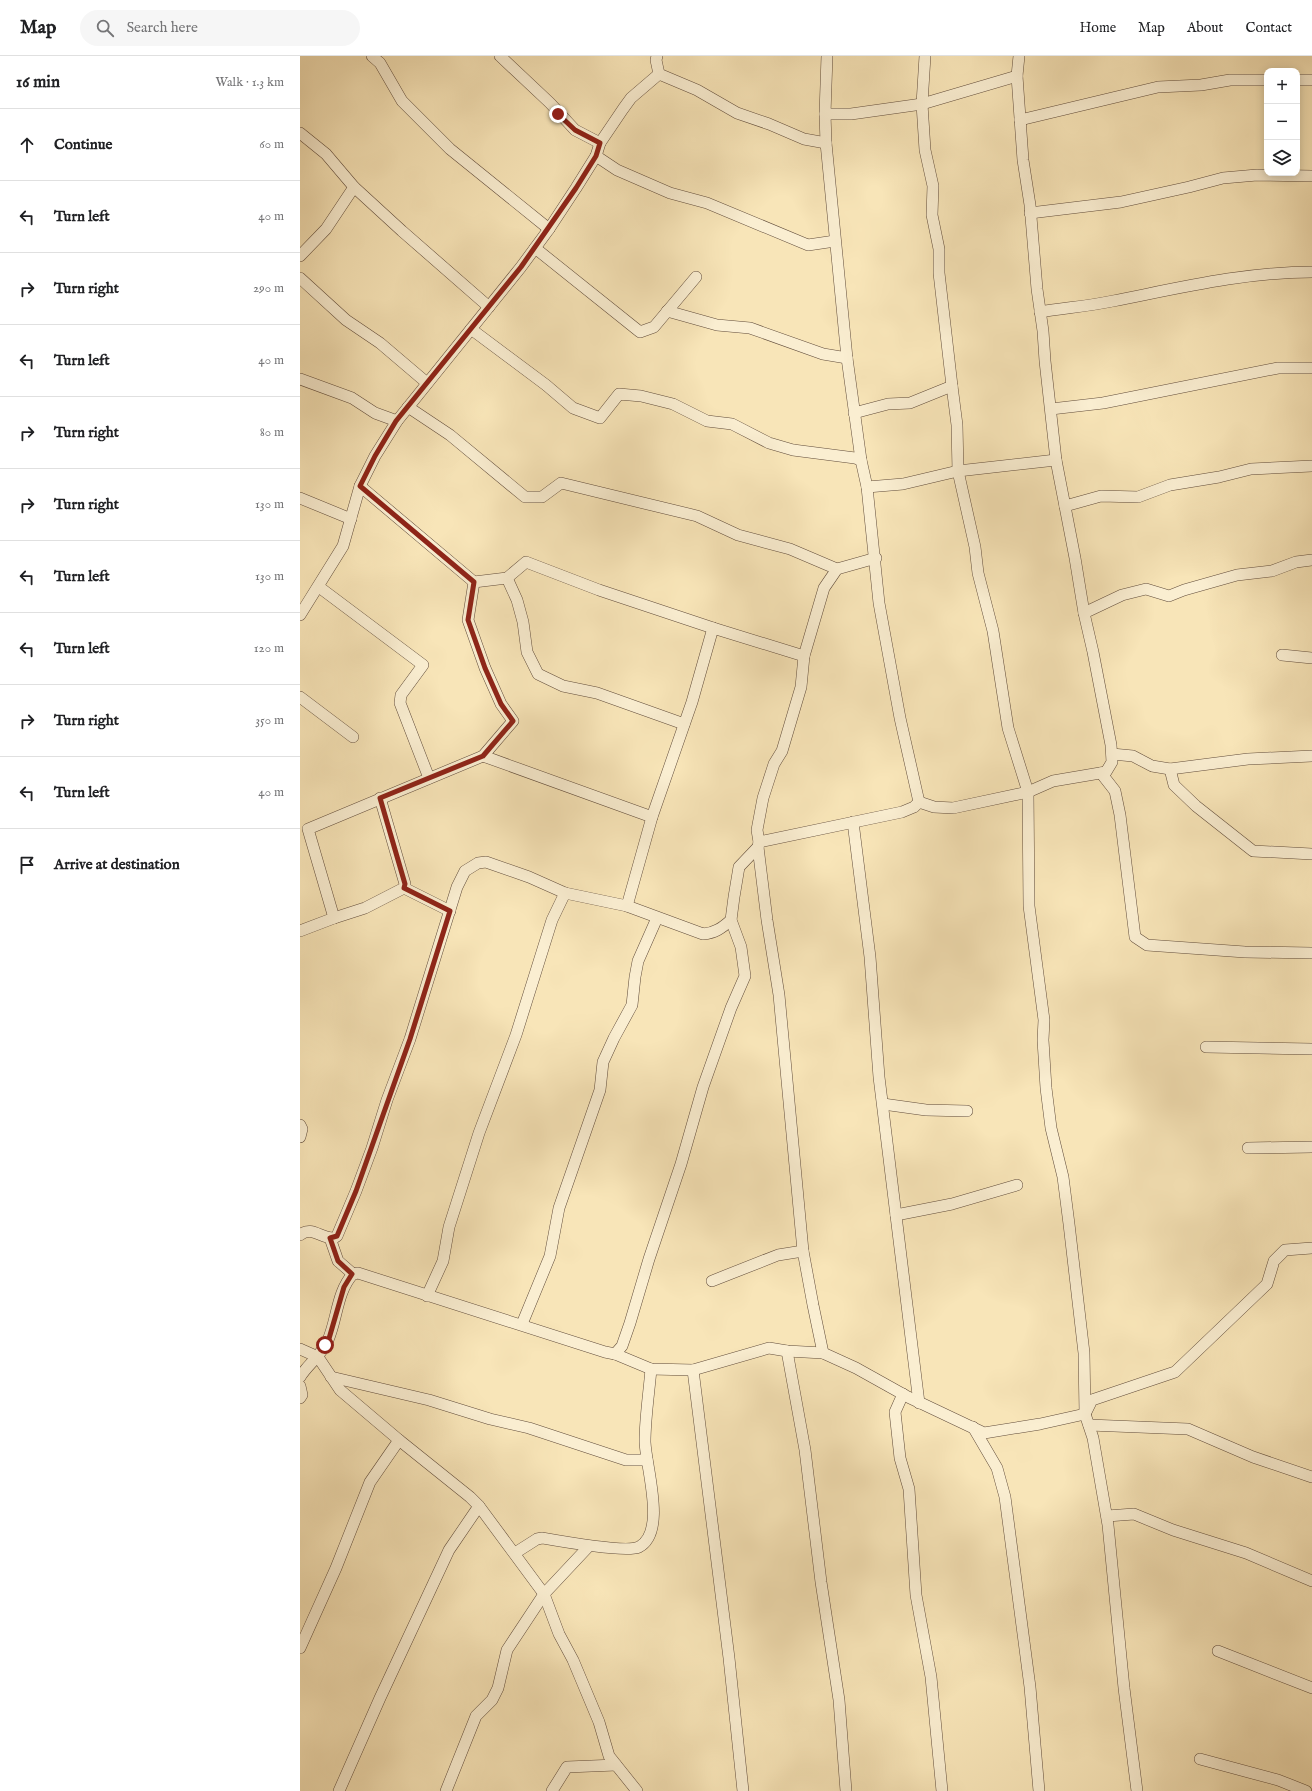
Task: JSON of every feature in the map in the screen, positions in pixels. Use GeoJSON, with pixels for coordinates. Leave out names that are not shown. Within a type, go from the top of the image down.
{"type":"FeatureCollection","features":[{"type":"Feature","properties":{"kind":"street"},"geometry":{"type":"LineString","coordinates":[[372,56],[380,63],[402,101],[450,149],[549,229]]}},
{"type":"Feature","properties":{"kind":"street"},"geometry":{"type":"LineString","coordinates":[[500,56],[550,103],[575,130],[600,143]]}},
{"type":"Feature","properties":{"kind":"street"},"geometry":{"type":"LineString","coordinates":[[827,56],[825,114],[826,143],[847,358],[861,460],[867,487],[882,619],[900,718],[919,802]]}},
{"type":"Feature","properties":{"kind":"street"},"geometry":{"type":"LineString","coordinates":[[925,56],[922,104],[924,150],[932,186],[932,215],[939,249],[939,273],[957,425],[958,471],[975,547],[978,574],[993,631],[1008,728],[1028,792],[1029,906],[1044,1020],[1043,1040],[1046,1088],[1052,1128],[1063,1178],[1082,1338],[1085,1414],[1094,1438],[1107,1516],[1117,1601],[1124,1688],[1137,1791]]}},
{"type":"Feature","properties":{"kind":"street"},"geometry":{"type":"LineString","coordinates":[[919,802],[934,807],[953,808],[1028,792],[1053,781],[1101,774],[1110,768],[1112,762],[1106,715],[1084,613],[1056,460],[1023,160],[1017,76],[1019,56]]}},
{"type":"Feature","properties":{"kind":"street"},"geometry":{"type":"LineString","coordinates":[[654,57],[659,74]]}},
{"type":"Feature","properties":{"kind":"street"},"geometry":{"type":"LineString","coordinates":[[302,609],[319,587],[344,546],[360,486],[375,456],[396,421],[489,307],[549,229],[596,156],[600,143],[631,98],[659,74]]}},
{"type":"Feature","properties":{"kind":"street"},"geometry":{"type":"LineString","coordinates":[[659,74],[697,90],[737,113],[769,124],[804,139],[826,143]]}},
{"type":"Feature","properties":{"kind":"street"},"geometry":{"type":"LineString","coordinates":[[825,114],[851,114],[922,104],[1017,76]]}},
{"type":"Feature","properties":{"kind":"street"},"geometry":{"type":"LineString","coordinates":[[1020,120],[1158,87],[1201,85],[1230,80],[1264,80]]}},
{"type":"Feature","properties":{"kind":"street"},"geometry":{"type":"LineString","coordinates":[[1300,80],[1312,80]]}},
{"type":"Feature","properties":{"kind":"street"},"geometry":{"type":"LineString","coordinates":[[300,133],[326,154],[354,187],[489,307]]}},
{"type":"Feature","properties":{"kind":"street"},"geometry":{"type":"LineString","coordinates":[[596,156],[617,170],[670,193],[707,202],[808,245],[835,242]]}},
{"type":"Feature","properties":{"kind":"street"},"geometry":{"type":"LineString","coordinates":[[1030,213],[1121,202],[1223,178],[1257,175],[1312,176]]}},
{"type":"Feature","properties":{"kind":"street"},"geometry":{"type":"LineString","coordinates":[[300,256],[326,230],[354,187]]}},
{"type":"Feature","properties":{"kind":"street"},"geometry":{"type":"LineString","coordinates":[[535,248],[640,332],[654,327],[696,277]]}},
{"type":"Feature","properties":{"kind":"street"},"geometry":{"type":"LineString","coordinates":[[1040,312],[1111,302],[1196,284],[1284,272],[1312,272]]}},
{"type":"Feature","properties":{"kind":"street"},"geometry":{"type":"LineString","coordinates":[[300,278],[346,320],[380,343],[427,383]]}},
{"type":"Feature","properties":{"kind":"street"},"geometry":{"type":"LineString","coordinates":[[667,311],[717,325],[750,328],[823,354],[847,358]]}},
{"type":"Feature","properties":{"kind":"street"},"geometry":{"type":"LineString","coordinates":[[471,329],[546,385],[573,408],[600,418],[619,394],[641,396],[673,404],[707,421],[732,424],[769,443],[793,450],[861,460]]}},
{"type":"Feature","properties":{"kind":"street"},"geometry":{"type":"LineString","coordinates":[[1051,409],[1103,402],[1278,368],[1312,368]]}},
{"type":"Feature","properties":{"kind":"street"},"geometry":{"type":"LineString","coordinates":[[300,379],[352,398],[375,413],[396,421]]}},
{"type":"Feature","properties":{"kind":"street"},"geometry":{"type":"LineString","coordinates":[[854,412],[888,404],[910,403],[952,386]]}},
{"type":"Feature","properties":{"kind":"street"},"geometry":{"type":"LineString","coordinates":[[408,406],[450,435],[525,497],[542,497],[560,483],[697,516],[738,535],[790,549],[837,569],[876,558]]}},
{"type":"Feature","properties":{"kind":"street"},"geometry":{"type":"LineString","coordinates":[[867,487],[903,484],[958,471],[1056,460]]}},
{"type":"Feature","properties":{"kind":"street"},"geometry":{"type":"LineString","coordinates":[[1065,506],[1101,496],[1138,497],[1170,485],[1219,477],[1251,469],[1312,466]]}},
{"type":"Feature","properties":{"kind":"street"},"geometry":{"type":"LineString","coordinates":[[360,486],[474,582],[507,578],[526,562],[599,590],[713,628],[804,656]]}},
{"type":"Feature","properties":{"kind":"street"},"geometry":{"type":"LineString","coordinates":[[300,498],[351,519]]}},
{"type":"Feature","properties":{"kind":"street"},"geometry":{"type":"LineString","coordinates":[[1084,613],[1122,595],[1146,589],[1169,596],[1184,590],[1237,575],[1272,571],[1296,562],[1312,560]]}},
{"type":"Feature","properties":{"kind":"street"},"geometry":{"type":"LineString","coordinates":[[823,1353],[803,1251],[779,995],[767,920],[757,830],[763,798],[774,764],[782,751],[801,687],[804,656],[824,588],[837,569]]}},
{"type":"Feature","properties":{"kind":"street"},"geometry":{"type":"LineString","coordinates":[[507,578],[519,607],[523,622],[527,652],[538,674],[563,686],[597,693],[684,724]]}},
{"type":"Feature","properties":{"kind":"street"},"geometry":{"type":"LineString","coordinates":[[334,918],[304,826],[380,798],[483,756],[513,721],[501,704],[488,675],[468,620],[474,582]]}},
{"type":"Feature","properties":{"kind":"street"},"geometry":{"type":"LineString","coordinates":[[319,587],[423,665],[401,696],[400,703],[430,778]]}},
{"type":"Feature","properties":{"kind":"street"},"geometry":{"type":"LineString","coordinates":[[627,906],[652,817],[684,724],[713,628]]}},
{"type":"Feature","properties":{"kind":"street"},"geometry":{"type":"LineString","coordinates":[[1282,655],[1312,658]]}},
{"type":"Feature","properties":{"kind":"street"},"geometry":{"type":"LineString","coordinates":[[300,696],[353,737]]}},
{"type":"Feature","properties":{"kind":"street"},"geometry":{"type":"LineString","coordinates":[[1112,754],[1133,756],[1152,766],[1170,769],[1248,759],[1312,756]]}},
{"type":"Feature","properties":{"kind":"street"},"geometry":{"type":"LineString","coordinates":[[483,756],[652,817]]}},
{"type":"Feature","properties":{"kind":"street"},"geometry":{"type":"LineString","coordinates":[[1170,769],[1174,785],[1196,806],[1253,851],[1312,854]]}},
{"type":"Feature","properties":{"kind":"street"},"geometry":{"type":"LineString","coordinates":[[1101,774],[1115,791],[1120,815],[1135,937],[1147,945],[1246,952],[1312,953]]}},
{"type":"Feature","properties":{"kind":"street"},"geometry":{"type":"LineString","coordinates":[[380,798],[405,884],[404,888]]}},
{"type":"Feature","properties":{"kind":"street"},"geometry":{"type":"LineString","coordinates":[[615,1354],[622,1346],[681,1164],[703,1087],[731,1008],[745,976],[741,947],[731,920],[740,867],[759,844],[902,812],[914,807],[919,802]]}},
{"type":"Feature","properties":{"kind":"street"},"geometry":{"type":"LineString","coordinates":[[853,822],[870,957],[883,1104],[919,1402]]}},
{"type":"Feature","properties":{"kind":"street"},"geometry":{"type":"LineString","coordinates":[[300,1235],[304,1231],[310,1230],[330,1238],[337,1236],[356,1191],[410,1039],[450,911],[465,871],[478,863],[486,862],[529,877],[565,893],[627,906],[702,934],[710,934],[719,930],[731,920]]}},
{"type":"Feature","properties":{"kind":"street"},"geometry":{"type":"LineString","coordinates":[[404,888],[450,911]]}},
{"type":"Feature","properties":{"kind":"street"},"geometry":{"type":"LineString","coordinates":[[300,931],[365,908],[404,888]]}},
{"type":"Feature","properties":{"kind":"street"},"geometry":{"type":"LineString","coordinates":[[427,1296],[443,1261],[449,1227],[479,1133],[516,1035],[552,920],[565,893]]}},
{"type":"Feature","properties":{"kind":"street"},"geometry":{"type":"LineString","coordinates":[[522,1324],[550,1256],[559,1208],[600,1090],[603,1062],[632,1005],[638,961],[657,918]]}},
{"type":"Feature","properties":{"kind":"street"},"geometry":{"type":"LineString","coordinates":[[1206,1047],[1312,1049]]}},
{"type":"Feature","properties":{"kind":"street"},"geometry":{"type":"LineString","coordinates":[[883,1104],[926,1110],[967,1111]]}},
{"type":"Feature","properties":{"kind":"street"},"geometry":{"type":"LineString","coordinates":[[300,1125],[302,1129],[300,1137]]}},
{"type":"Feature","properties":{"kind":"street"},"geometry":{"type":"LineString","coordinates":[[1248,1148],[1312,1147]]}},
{"type":"Feature","properties":{"kind":"street"},"geometry":{"type":"LineString","coordinates":[[896,1215],[952,1204],[1017,1185]]}},
{"type":"Feature","properties":{"kind":"street"},"geometry":{"type":"LineString","coordinates":[[330,1238],[338,1261],[352,1274]]}},
{"type":"Feature","properties":{"kind":"street"},"geometry":{"type":"LineString","coordinates":[[1085,1414],[1092,1400],[1174,1372],[1267,1284],[1274,1261],[1285,1250],[1312,1248]]}},
{"type":"Feature","properties":{"kind":"street"},"geometry":{"type":"LineString","coordinates":[[712,1281],[778,1255],[803,1251]]}},
{"type":"Feature","properties":{"kind":"street"},"geometry":{"type":"LineString","coordinates":[[300,1377],[305,1369],[318,1357],[328,1342],[344,1287],[352,1274],[358,1273],[615,1354],[651,1369],[693,1370],[770,1348],[787,1351],[823,1353],[856,1368],[903,1394],[984,1433],[1040,1424],[1085,1414]]}},
{"type":"Feature","properties":{"kind":"street"},"geometry":{"type":"LineString","coordinates":[[300,1349],[318,1357],[340,1390],[398,1440],[479,1506],[490,1523],[515,1553],[544,1594],[559,1634],[573,1660],[599,1722],[609,1756],[637,1791]]}},
{"type":"Feature","properties":{"kind":"street"},"geometry":{"type":"LineString","coordinates":[[787,1351],[805,1450],[821,1582],[839,1700],[846,1791]]}},
{"type":"Feature","properties":{"kind":"street"},"geometry":{"type":"LineString","coordinates":[[515,1553],[537,1539],[542,1538],[589,1546],[627,1549],[639,1547],[652,1532],[654,1509],[645,1441],[651,1369]]}},
{"type":"Feature","properties":{"kind":"street"},"geometry":{"type":"LineString","coordinates":[[693,1370],[728,1651],[743,1791]]}},
{"type":"Feature","properties":{"kind":"street"},"geometry":{"type":"LineString","coordinates":[[331,1377],[430,1400],[490,1419],[529,1428],[626,1460],[647,1460]]}},
{"type":"Feature","properties":{"kind":"street"},"geometry":{"type":"LineString","coordinates":[[300,1386],[302,1395],[300,1398]]}},
{"type":"Feature","properties":{"kind":"street"},"geometry":{"type":"LineString","coordinates":[[903,1394],[896,1412],[900,1458],[909,1489],[916,1595],[931,1677],[942,1791]]}},
{"type":"Feature","properties":{"kind":"street"},"geometry":{"type":"LineString","coordinates":[[1089,1425],[1188,1429],[1253,1457],[1312,1477]]}},
{"type":"Feature","properties":{"kind":"street"},"geometry":{"type":"LineString","coordinates":[[972,1426],[997,1468],[1004,1497],[1030,1687],[1039,1791]]}},
{"type":"Feature","properties":{"kind":"street"},"geometry":{"type":"LineString","coordinates":[[300,1648],[336,1568],[370,1482],[398,1440]]}},
{"type":"Feature","properties":{"kind":"street"},"geometry":{"type":"LineString","coordinates":[[339,1791],[380,1698],[449,1550],[479,1506]]}},
{"type":"Feature","properties":{"kind":"street"},"geometry":{"type":"LineString","coordinates":[[1107,1516],[1134,1514],[1173,1530],[1246,1553],[1312,1581]]}},
{"type":"Feature","properties":{"kind":"street"},"geometry":{"type":"LineString","coordinates":[[446,1791],[476,1716],[492,1700],[498,1688],[507,1650],[544,1594],[589,1546]]}},
{"type":"Feature","properties":{"kind":"street"},"geometry":{"type":"LineString","coordinates":[[1218,1651],[1312,1688]]}},
{"type":"Feature","properties":{"kind":"street"},"geometry":{"type":"LineString","coordinates":[[1200,1759],[1278,1780],[1306,1791]]}},
{"type":"Feature","properties":{"kind":"street"},"geometry":{"type":"LineString","coordinates":[[552,1791],[567,1767],[616,1765]]}},
{"type":"Feature","properties":{"kind":"route"},"geometry":{"type":"LineString","coordinates":[[325,1345],[328,1342],[344,1287],[352,1274],[338,1261],[330,1238],[337,1236],[372,1148],[387,1100],[410,1039],[450,911],[404,888],[405,884],[380,798],[483,756],[513,721],[501,704],[485,668],[468,620],[474,582],[360,486],[375,456],[396,421],[521,267],[549,229],[596,156],[600,143],[587,138],[575,130],[558,114]]}}]}
